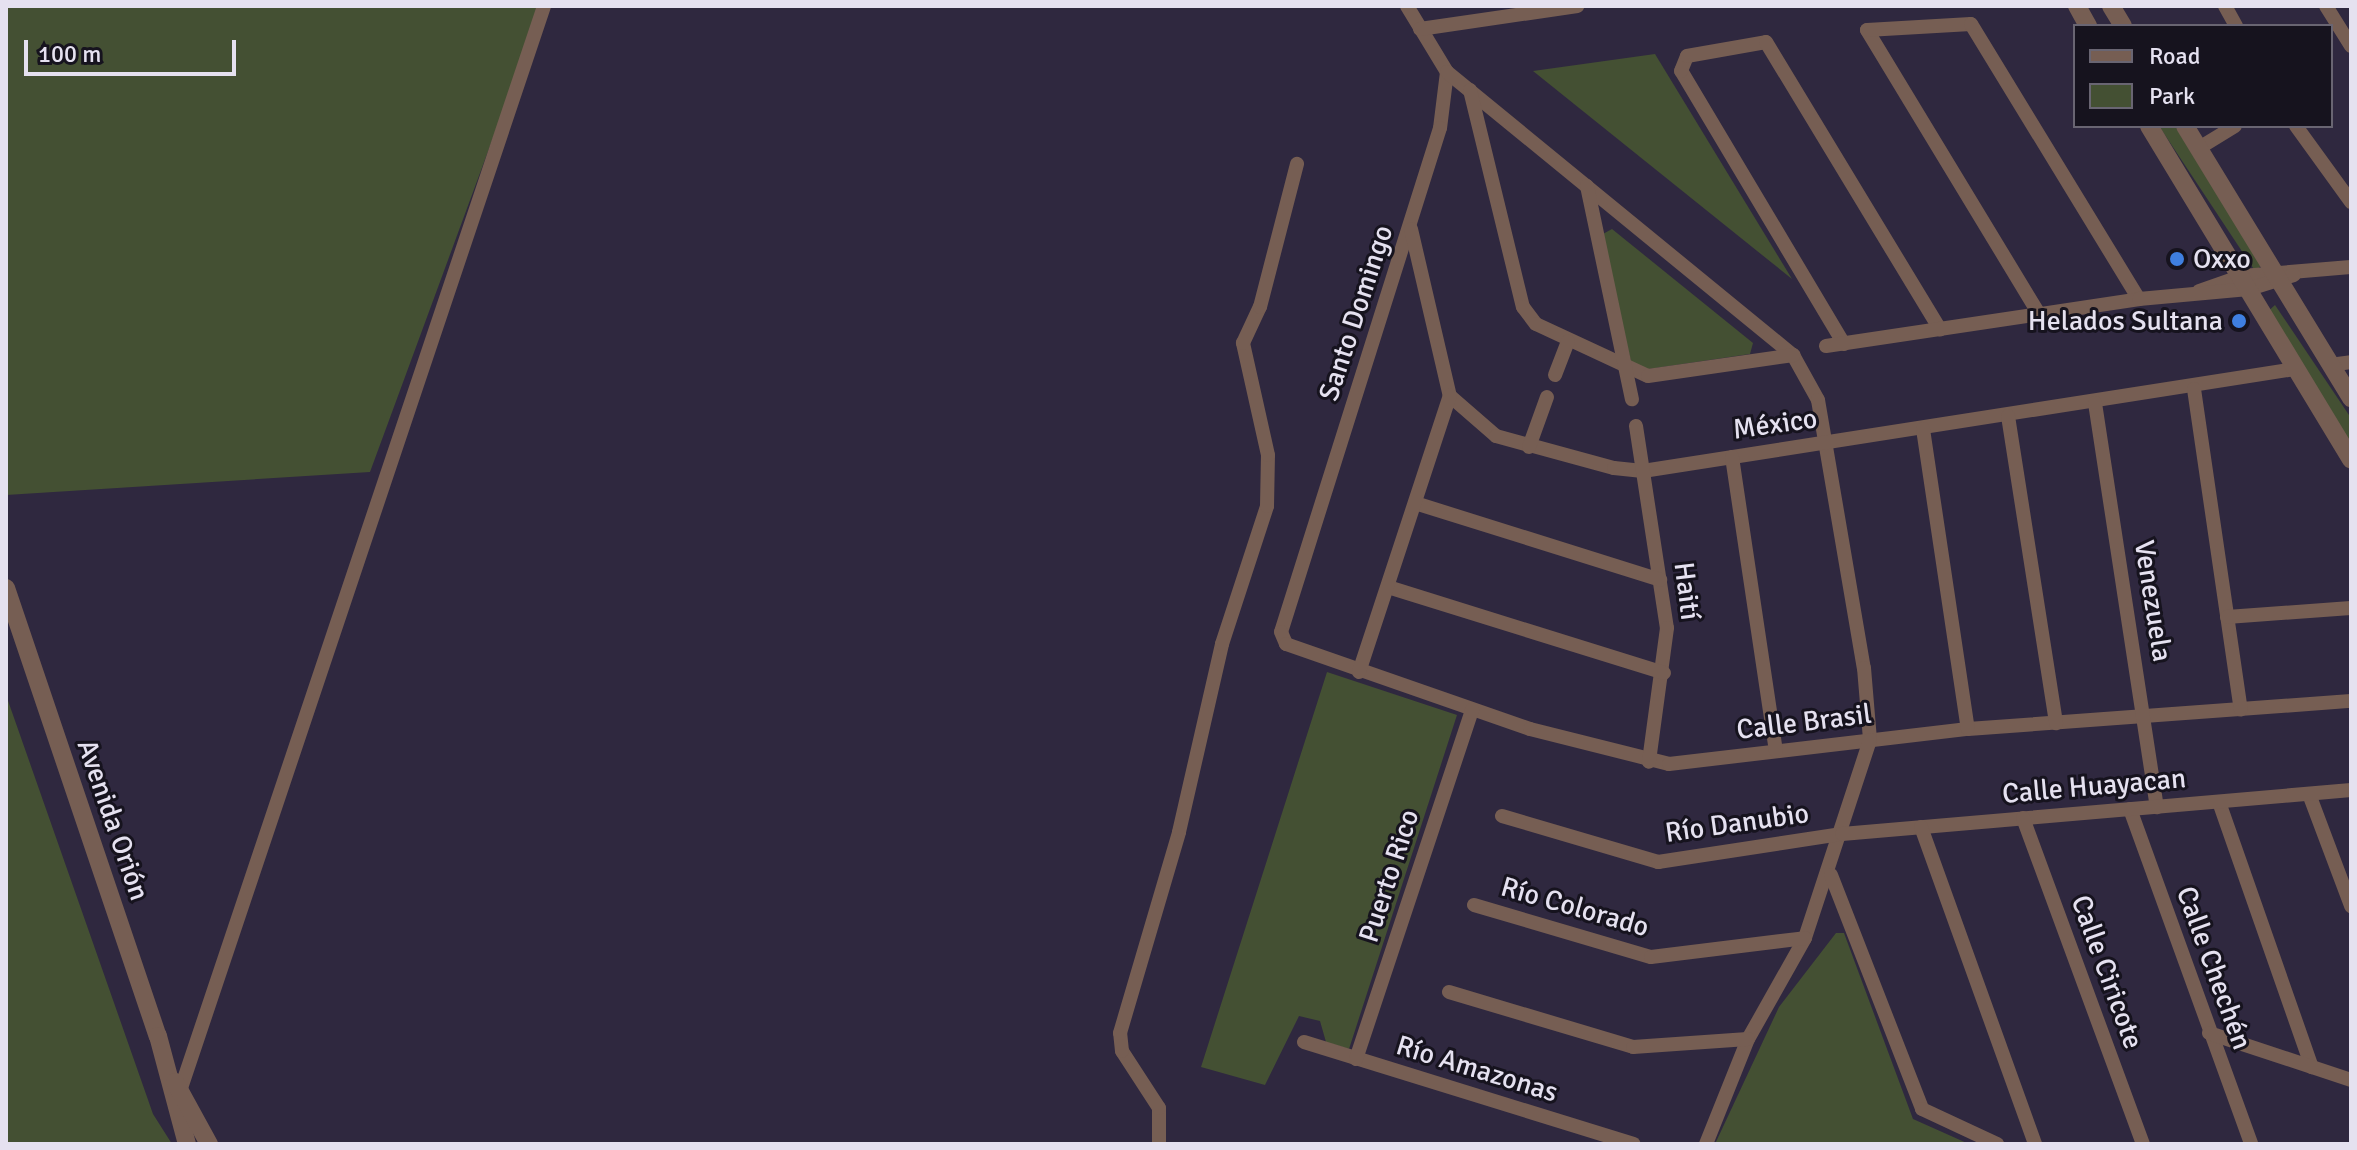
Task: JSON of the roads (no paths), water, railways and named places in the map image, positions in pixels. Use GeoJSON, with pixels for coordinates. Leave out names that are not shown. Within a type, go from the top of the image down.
{"type":"FeatureCollection","features":[{"type":"Feature","properties":{"kind":"street"},"geometry":{"type":"LineString","coordinates":[[177,1100],[544,6]]}},
{"type":"Feature","properties":{"kind":"street"},"geometry":{"type":"LineString","coordinates":[[1407,6],[1447,72],[1793,355],[1814,385],[1864,668],[1870,740],[1831,875],[1805,938],[1748,1039],[1706,1144]]}},
{"type":"Feature","properties":{"kind":"street"},"geometry":{"type":"LineString","coordinates":[[1420,29],[1577,6]]}},
{"type":"Feature","properties":{"kind":"street"},"geometry":{"type":"LineString","coordinates":[[2077,6],[2087,24]]}},
{"type":"Feature","properties":{"kind":"street"},"geometry":{"type":"LineString","coordinates":[[2111,6],[2122,24]]}},
{"type":"Feature","properties":{"kind":"street"},"geometry":{"type":"LineString","coordinates":[[2225,6],[2235,24]]}},
{"type":"Feature","properties":{"kind":"street"},"geometry":{"type":"LineString","coordinates":[[2326,6],[2351,46]]}},
{"type":"Feature","properties":{"kind":"street"},"geometry":{"type":"LineString","coordinates":[[2039,314],[1867,30],[1966,20],[2139,299]]}},
{"type":"Feature","properties":{"kind":"street"},"geometry":{"type":"LineString","coordinates":[[1844,344],[1680,62],[1766,42],[1940,329]]}},
{"type":"Feature","properties":{"kind":"street","name":"Santo Domingo"},"geometry":{"type":"LineString","coordinates":[[1282,641],[1438,138],[1447,72]]}},
{"type":"Feature","properties":{"kind":"street"},"geometry":{"type":"LineString","coordinates":[[1470,90],[1523,307],[1536,324],[1627,371],[1672,375],[1793,355]]}},
{"type":"Feature","properties":{"kind":"street"},"geometry":{"type":"LineString","coordinates":[[2150,128],[2351,460]]}},
{"type":"Feature","properties":{"kind":"street"},"geometry":{"type":"LineString","coordinates":[[2186,128],[2281,277],[2351,398]]}},
{"type":"Feature","properties":{"kind":"street"},"geometry":{"type":"LineString","coordinates":[[2199,148],[2232,128]]}},
{"type":"Feature","properties":{"kind":"street"},"geometry":{"type":"LineString","coordinates":[[2297,128],[2350,202]]}},
{"type":"Feature","properties":{"kind":"street"},"geometry":{"type":"LineString","coordinates":[[1159,1144],[1159,1108],[1122,1051],[1120,1033],[1179,832],[1222,644],[1267,506],[1268,455],[1243,343],[1260,307],[1297,164]]}},
{"type":"Feature","properties":{"kind":"street"},"geometry":{"type":"LineString","coordinates":[[1587,186],[1632,399]]}},
{"type":"Feature","properties":{"kind":"street"},"geometry":{"type":"LineString","coordinates":[[1359,672],[1450,396],[1410,228]]}},
{"type":"Feature","properties":{"kind":"street"},"geometry":{"type":"LineString","coordinates":[[1826,346],[2351,267]]}},
{"type":"Feature","properties":{"kind":"street"},"geometry":{"type":"LineString","coordinates":[[1555,375],[1568,341]]}},
{"type":"Feature","properties":{"kind":"street"},"geometry":{"type":"LineString","coordinates":[[2330,365],[2351,362]]}},
{"type":"Feature","properties":{"kind":"street","name":"México"},"geometry":{"type":"LineString","coordinates":[[1450,396],[1486,430],[1529,447],[1643,471],[2194,389],[2294,369]]}},
{"type":"Feature","properties":{"kind":"street"},"geometry":{"type":"LineString","coordinates":[[2194,389],[2241,710]]}},
{"type":"Feature","properties":{"kind":"street"},"geometry":{"type":"LineString","coordinates":[[1529,447],[1547,397]]}},
{"type":"Feature","properties":{"kind":"street","name":"Venezuela"},"geometry":{"type":"LineString","coordinates":[[2095,403],[2157,807]]}},
{"type":"Feature","properties":{"kind":"street"},"geometry":{"type":"LineString","coordinates":[[2008,416],[2056,723]]}},
{"type":"Feature","properties":{"kind":"street","name":"Haití"},"geometry":{"type":"LineString","coordinates":[[1636,426],[1660,580],[1664,673],[1649,762]]}},
{"type":"Feature","properties":{"kind":"street"},"geometry":{"type":"LineString","coordinates":[[1923,429],[1968,729]]}},
{"type":"Feature","properties":{"kind":"street"},"geometry":{"type":"LineString","coordinates":[[1732,457],[1776,751]]}},
{"type":"Feature","properties":{"kind":"street"},"geometry":{"type":"LineString","coordinates":[[1415,503],[1660,580]]}},
{"type":"Feature","properties":{"kind":"street"},"geometry":{"type":"LineString","coordinates":[[1388,587],[1664,673]]}},
{"type":"Feature","properties":{"kind":"street","name":"Avenida Orión"},"geometry":{"type":"LineString","coordinates":[[6,588],[168,1069],[187,1144]]}},
{"type":"Feature","properties":{"kind":"street"},"geometry":{"type":"LineString","coordinates":[[2227,617],[2351,608]]}},
{"type":"Feature","properties":{"kind":"street","name":"Calle Brasil"},"geometry":{"type":"LineString","coordinates":[[1282,641],[1359,672],[1472,710],[1649,762],[1968,729],[2351,701]]}},
{"type":"Feature","properties":{"kind":"street","name":"Puerto Rico"},"geometry":{"type":"LineString","coordinates":[[1356,1059],[1472,710]]}},
{"type":"Feature","properties":{"kind":"street","name":"Calle Huayacan"},"geometry":{"type":"LineString","coordinates":[[1842,834],[2351,790]]}},
{"type":"Feature","properties":{"kind":"street"},"geometry":{"type":"LineString","coordinates":[[2309,794],[2351,906]]}},
{"type":"Feature","properties":{"kind":"street"},"geometry":{"type":"LineString","coordinates":[[2219,802],[2312,1067]]}},
{"type":"Feature","properties":{"kind":"street","name":"Calle Chechén"},"geometry":{"type":"LineString","coordinates":[[2130,809],[2209,1033],[2254,1143]]}},
{"type":"Feature","properties":{"kind":"street","name":"Río Danubio"},"geometry":{"type":"LineString","coordinates":[[1502,816],[1658,862],[1842,834]]}},
{"type":"Feature","properties":{"kind":"street","name":"Calle Ciricote"},"geometry":{"type":"LineString","coordinates":[[2023,818],[2143,1144]]}},
{"type":"Feature","properties":{"kind":"street"},"geometry":{"type":"LineString","coordinates":[[1921,827],[2035,1144]]}},
{"type":"Feature","properties":{"kind":"street"},"geometry":{"type":"LineString","coordinates":[[1831,875],[1922,1109],[1997,1144]]}},
{"type":"Feature","properties":{"kind":"street","name":"Río Colorado"},"geometry":{"type":"LineString","coordinates":[[1474,905],[1651,957],[1805,938]]}},
{"type":"Feature","properties":{"kind":"street"},"geometry":{"type":"LineString","coordinates":[[1449,992],[1633,1047],[1748,1039]]}},
{"type":"Feature","properties":{"kind":"street"},"geometry":{"type":"LineString","coordinates":[[2209,1033],[2351,1080]]}},
{"type":"Feature","properties":{"kind":"street","name":"Río Amazonas"},"geometry":{"type":"LineString","coordinates":[[1304,1042],[1634,1144]]}},
{"type":"Feature","properties":{"kind":"street","name":"Avenida Orión"},"geometry":{"type":"LineString","coordinates":[[177,1100],[209,1144]]}},
{"type":"Feature","properties":{"kind":"place","name":"Oxxo"},"geometry":{"type":"Point","coordinates":[2177,259]}},
{"type":"Feature","properties":{"kind":"place","name":"Helados Sultana"},"geometry":{"type":"Point","coordinates":[2239,321]}}]}
